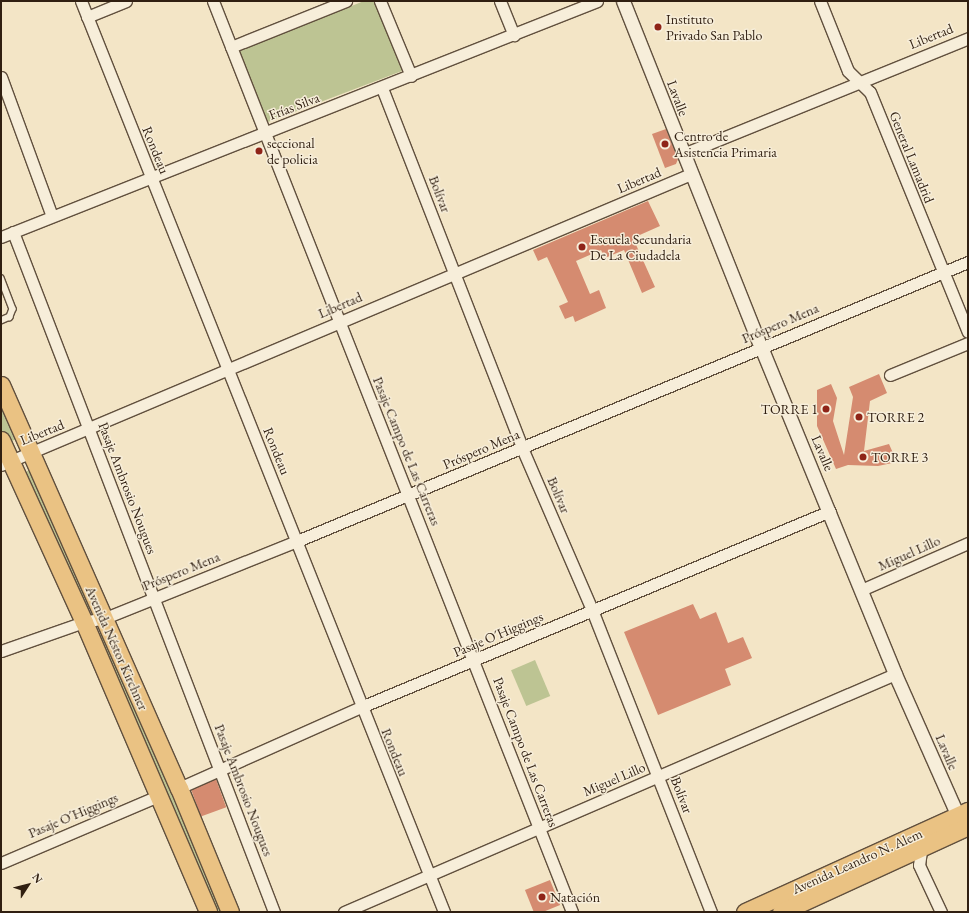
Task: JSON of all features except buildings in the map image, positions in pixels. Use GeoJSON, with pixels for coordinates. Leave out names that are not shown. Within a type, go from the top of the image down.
{"type":"FeatureCollection","features":[{"type":"Feature","properties":{"kind":"main road","name":"Avenida Néstor Kirchner"},"geometry":{"type":"LineString","coordinates":[[1,385],[179,788],[230,912]]}},
{"type":"Feature","properties":{"kind":"main road","name":"Avenida Néstor Kirchner"},"geometry":{"type":"LineString","coordinates":[[1,440],[6,463],[84,622],[208,912]]}},
{"type":"Feature","properties":{"kind":"main road","name":"Avenida Leandro N. Alem"},"geometry":{"type":"LineString","coordinates":[[745,912],[927,829],[965,819]]}},
{"type":"Feature","properties":{"kind":"main road","name":"Avenida Leandro N. Alem"},"geometry":{"type":"LineString","coordinates":[[781,912],[920,848],[965,819]]}},
{"type":"Feature","properties":{"kind":"street","name":"Rondeau"},"geometry":{"type":"LineString","coordinates":[[81,1],[297,541],[361,707],[444,912]]}},
{"type":"Feature","properties":{"kind":"street"},"geometry":{"type":"LineString","coordinates":[[87,17],[126,1]]}},
{"type":"Feature","properties":{"kind":"street","name":"Pasaje Campo de Las Carreras"},"geometry":{"type":"LineString","coordinates":[[213,1],[540,827],[572,912]]}},
{"type":"Feature","properties":{"kind":"street"},"geometry":{"type":"LineString","coordinates":[[231,47],[346,1]]}},
{"type":"Feature","properties":{"kind":"street"},"geometry":{"type":"LineString","coordinates":[[380,1],[411,76]]}},
{"type":"Feature","properties":{"kind":"street"},"geometry":{"type":"LineString","coordinates":[[500,1],[514,35]]}},
{"type":"Feature","properties":{"kind":"street","name":"Frías Silva"},"geometry":{"type":"LineString","coordinates":[[1,237],[382,88],[597,1]]}},
{"type":"Feature","properties":{"kind":"street","name":"Lavalle"},"geometry":{"type":"LineString","coordinates":[[623,1],[691,174],[761,347],[830,511],[895,674],[965,819]]}},
{"type":"Feature","properties":{"kind":"street","name":"General Lamadrid"},"geometry":{"type":"LineString","coordinates":[[820,1],[848,71],[870,92],[968,332]]}},
{"type":"Feature","properties":{"kind":"street","name":"Libertad"},"geometry":{"type":"LineString","coordinates":[[683,154],[858,81],[968,38]]}},
{"type":"Feature","properties":{"kind":"street"},"geometry":{"type":"LineString","coordinates":[[1,77],[52,216]]}},
{"type":"Feature","properties":{"kind":"street","name":"Bolívar"},"geometry":{"type":"LineString","coordinates":[[382,88],[522,448],[592,610],[712,912]]}},
{"type":"Feature","properties":{"kind":"street","name":"Libertad"},"geometry":{"type":"LineString","coordinates":[[6,463],[228,371],[455,273],[691,174]]}},
{"type":"Feature","properties":{"kind":"street","name":"Pasaje Ambrosio Nougues"},"geometry":{"type":"LineString","coordinates":[[13,232],[221,769],[274,912]]}},
{"type":"Feature","properties":{"kind":"street","name":"Próspero Mena"},"geometry":{"type":"LineString","coordinates":[[1,651],[84,622],[105,618],[297,541],[968,262]]}},
{"type":"Feature","properties":{"kind":"street"},"geometry":{"type":"LineString","coordinates":[[890,375],[968,343]]}},
{"type":"Feature","properties":{"kind":"street","name":"Pasaje O´Higgings"},"geometry":{"type":"LineString","coordinates":[[179,788],[361,707],[830,511]]}},
{"type":"Feature","properties":{"kind":"street","name":"Miguel Lillo"},"geometry":{"type":"LineString","coordinates":[[861,590],[968,543]]}},
{"type":"Feature","properties":{"kind":"street","name":"Miguel Lillo"},"geometry":{"type":"LineString","coordinates":[[344,912],[895,674]]}},
{"type":"Feature","properties":{"kind":"street","name":"Pasaje O´Higgings"},"geometry":{"type":"LineString","coordinates":[[1,863],[158,796]]}},
{"type":"Feature","properties":{"kind":"street"},"geometry":{"type":"LineString","coordinates":[[927,829],[920,848],[919,865],[941,912]]}},
{"type":"Feature","properties":{"kind":"lane"},"geometry":{"type":"LineString","coordinates":[[1,278],[13,309],[10,317],[1,321]]}},
{"type":"Feature","properties":{"kind":"green space"},"geometry":{"type":"Polygon","coordinates":[[[364,1],[374,1],[402,71],[268,122],[239,51],[364,1]]]}},
{"type":"Feature","properties":{"kind":"green space"},"geometry":{"type":"Polygon","coordinates":[[[1,403],[17,439],[6,443],[1,431],[1,403]]]}},
{"type":"Feature","properties":{"kind":"green space"},"geometry":{"type":"Polygon","coordinates":[[[32,469],[93,607],[82,612],[21,474],[32,469]]]}},
{"type":"Feature","properties":{"kind":"green space"},"geometry":{"type":"Polygon","coordinates":[[[104,632],[223,912],[212,912],[95,636],[104,632]]]}},
{"type":"Feature","properties":{"kind":"green space"},"geometry":{"type":"Polygon","coordinates":[[[535,660],[550,696],[526,706],[511,670],[535,660]]]}},
{"type":"Feature","properties":{"kind":"place","name":"Instituto Privado San Pablo"},"geometry":{"type":"Point","coordinates":[658,27]}},
{"type":"Feature","properties":{"kind":"place","name":"Centro de Asistencia Primaria"},"geometry":{"type":"Point","coordinates":[665,144]}},
{"type":"Feature","properties":{"kind":"place","name":"seccional de policia"},"geometry":{"type":"Point","coordinates":[259,151]}},
{"type":"Feature","properties":{"kind":"place","name":"Escuela Secundaria De La Ciudadela"},"geometry":{"type":"Point","coordinates":[582,247]}},
{"type":"Feature","properties":{"kind":"place","name":"TORRE 1"},"geometry":{"type":"Point","coordinates":[826,409]}},
{"type":"Feature","properties":{"kind":"place","name":"TORRE 2"},"geometry":{"type":"Point","coordinates":[859,417]}},
{"type":"Feature","properties":{"kind":"place","name":"TORRE 3"},"geometry":{"type":"Point","coordinates":[863,457]}},
{"type":"Feature","properties":{"kind":"place","name":"Natación"},"geometry":{"type":"Point","coordinates":[542,897]}}]}
